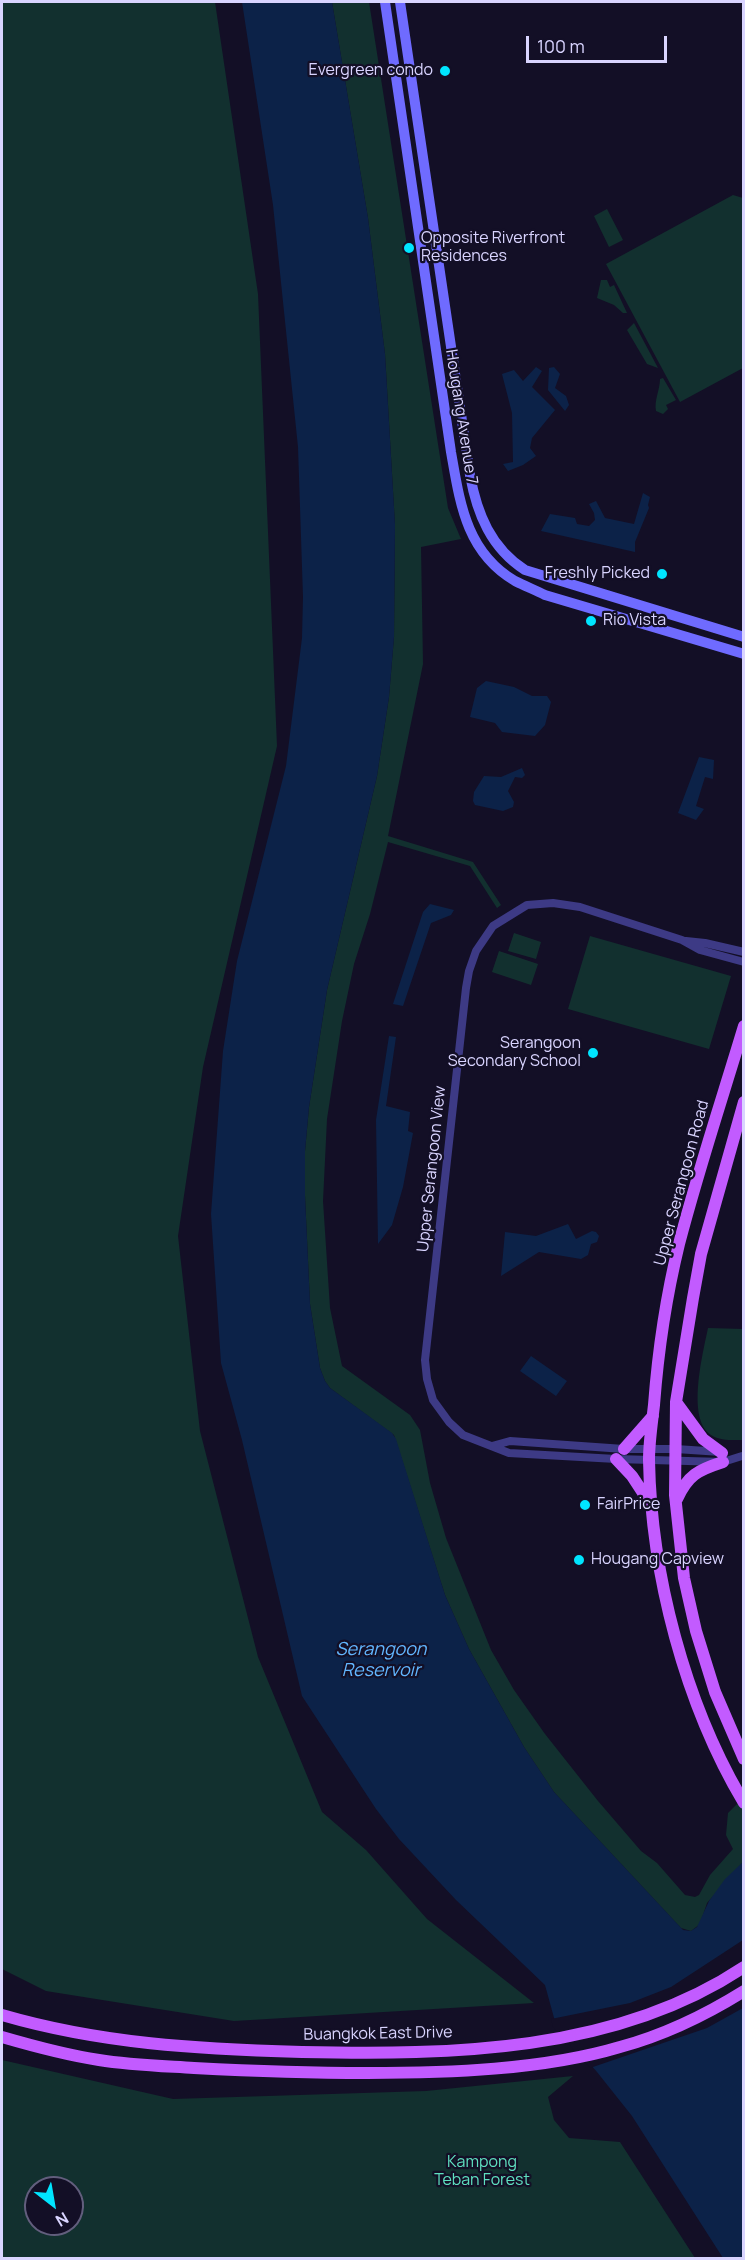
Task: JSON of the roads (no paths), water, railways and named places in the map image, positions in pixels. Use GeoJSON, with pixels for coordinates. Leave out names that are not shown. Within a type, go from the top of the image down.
{"type":"FeatureCollection","features":[{"type":"Feature","properties":{"kind":"main road","name":"Hougang Avenue 7"},"geometry":{"type":"LineString","coordinates":[[385,2],[451,452],[462,510],[474,538],[502,572],[545,595],[744,654]]}},
{"type":"Feature","properties":{"kind":"main road","name":"Hougang Avenue 7"},"geometry":{"type":"LineString","coordinates":[[400,2],[470,475],[476,505],[486,528],[500,550],[525,570],[744,637]]}},
{"type":"Feature","properties":{"kind":"main road","name":"Upper Serangoon Road"},"geometry":{"type":"LineString","coordinates":[[744,1026],[679,1245],[658,1358],[650,1454],[656,1539],[677,1641],[707,1727],[728,1775],[744,1803]]}},
{"type":"Feature","properties":{"kind":"main road"},"geometry":{"type":"LineString","coordinates":[[744,1102],[701,1254],[676,1402],[676,1503],[684,1578],[696,1631],[715,1692],[744,1759]]}},
{"type":"Feature","properties":{"kind":"main road"},"geometry":{"type":"LineString","coordinates":[[676,1402],[703,1439],[722,1457],[689,1478],[676,1503]]}},
{"type":"Feature","properties":{"kind":"main road"},"geometry":{"type":"LineString","coordinates":[[624,1449],[653,1416]]}},
{"type":"Feature","properties":{"kind":"main road"},"geometry":{"type":"LineString","coordinates":[[616,1459],[633,1478],[653,1509]]}},
{"type":"Feature","properties":{"kind":"main road","name":"Buangkok East Drive"},"geometry":{"type":"LineString","coordinates":[[2,2015],[42,2027],[102,2039],[222,2049],[401,2052],[479,2049],[544,2041],[637,2019],[700,1992],[744,1967]]}},
{"type":"Feature","properties":{"kind":"main road"},"geometry":{"type":"LineString","coordinates":[[2,2037],[99,2060],[230,2070],[402,2073],[514,2065],[580,2057],[620,2048],[673,2030],[744,1991]]}},
{"type":"Feature","properties":{"kind":"street","name":"Upper Serangoon View"},"geometry":{"type":"LineString","coordinates":[[650,1454],[616,1459],[509,1453],[463,1435],[449,1422],[433,1400],[425,1360],[466,988],[472,960],[480,943],[493,926],[527,905],[554,903],[579,908],[682,940],[744,952]]}},
{"type":"Feature","properties":{"kind":"street","name":"Upper Serangoon View"},"geometry":{"type":"LineString","coordinates":[[682,940],[700,950],[744,962]]}},
{"type":"Feature","properties":{"kind":"street","name":"Upper Serangoon View"},"geometry":{"type":"LineString","coordinates":[[492,1446],[510,1441],[624,1449],[650,1454]]}},
{"type":"Feature","properties":{"kind":"street"},"geometry":{"type":"LineString","coordinates":[[650,1454],[743,1456]]}},
{"type":"Feature","properties":{"kind":"water","name":"Serangoon Reservoir"},"geometry":{"type":"Polygon","coordinates":[[[242,2],[332,2],[368,218],[385,354],[395,525],[394,637],[389,697],[377,776],[327,990],[309,1107],[305,1151],[310,1304],[320,1368],[330,1388],[392,1433],[396,1439],[445,1595],[469,1649],[524,1747],[554,1792],[683,1930],[691,1931],[697,1927],[709,1901],[725,1879],[743,1862],[743,2258],[723,2258],[632,2116],[556,2025],[545,1985],[456,1900],[399,1839],[376,1809],[302,1696],[242,1440],[221,1363],[211,1214],[223,1051],[237,961],[286,766],[302,638],[303,597],[298,447],[273,205],[242,2]]]}},
{"type":"Feature","properties":{"kind":"water"},"geometry":{"type":"Polygon","coordinates":[[[536,367],[542,371],[532,387],[555,410],[532,438],[530,448],[536,456],[508,471],[503,464],[513,462],[512,413],[502,374],[514,370],[523,381],[536,367]]]}},
{"type":"Feature","properties":{"kind":"water"},"geometry":{"type":"Polygon","coordinates":[[[554,367],[560,374],[555,388],[566,396],[569,405],[565,411],[548,390],[549,368],[554,367]]]}},
{"type":"Feature","properties":{"kind":"water"},"geometry":{"type":"Polygon","coordinates":[[[643,493],[650,497],[649,508],[635,542],[635,552],[541,531],[550,514],[575,518],[577,524],[589,526],[595,520],[589,504],[596,501],[605,518],[634,524],[643,493]]]}},
{"type":"Feature","properties":{"kind":"water"},"geometry":{"type":"Polygon","coordinates":[[[486,681],[514,687],[532,696],[547,696],[551,702],[545,725],[535,736],[502,732],[495,723],[470,717],[477,688],[486,681]]]}},
{"type":"Feature","properties":{"kind":"water"},"geometry":{"type":"Polygon","coordinates":[[[699,757],[714,760],[713,779],[705,777],[696,806],[704,809],[696,820],[678,813],[699,757]]]}},
{"type":"Feature","properties":{"kind":"water"},"geometry":{"type":"Polygon","coordinates":[[[522,768],[525,775],[522,778],[515,777],[508,791],[514,802],[513,807],[503,811],[475,805],[474,792],[484,776],[501,777],[522,768]]]}},
{"type":"Feature","properties":{"kind":"water"},"geometry":{"type":"Polygon","coordinates":[[[430,904],[454,910],[451,915],[431,923],[403,1006],[393,1004],[423,912],[430,904]]]}},
{"type":"Feature","properties":{"kind":"water"},"geometry":{"type":"Polygon","coordinates":[[[389,1036],[396,1037],[386,1106],[410,1112],[408,1131],[413,1133],[403,1187],[392,1225],[378,1244],[376,1120],[389,1036]]]}},
{"type":"Feature","properties":{"kind":"water"},"geometry":{"type":"Polygon","coordinates":[[[568,1224],[576,1239],[592,1231],[599,1236],[597,1242],[591,1244],[588,1255],[581,1259],[539,1252],[501,1276],[505,1232],[536,1236],[568,1224]]]}},
{"type":"Feature","properties":{"kind":"water"},"geometry":{"type":"Polygon","coordinates":[[[531,1356],[567,1381],[556,1396],[520,1371],[531,1356]]]}},
{"type":"Feature","properties":{"kind":"place","name":"Evergreen condo"},"geometry":{"type":"Point","coordinates":[445,71]}},
{"type":"Feature","properties":{"kind":"place","name":"Opposite Riverfront Residences"},"geometry":{"type":"Point","coordinates":[409,248]}},
{"type":"Feature","properties":{"kind":"place","name":"Freshly Picked"},"geometry":{"type":"Point","coordinates":[662,574]}},
{"type":"Feature","properties":{"kind":"place","name":"Rio Vista"},"geometry":{"type":"Point","coordinates":[591,621]}},
{"type":"Feature","properties":{"kind":"place","name":"Serangoon Secondary School"},"geometry":{"type":"Point","coordinates":[593,1053]}},
{"type":"Feature","properties":{"kind":"place","name":"FairPrice"},"geometry":{"type":"Point","coordinates":[585,1505]}},
{"type":"Feature","properties":{"kind":"place","name":"Hougang Capview"},"geometry":{"type":"Point","coordinates":[579,1560]}},
{"type":"Feature","properties":{"kind":"park label","name":"Kampong Teban Forest"},"geometry":{"type":"Point","coordinates":[482,2172]}}]}
